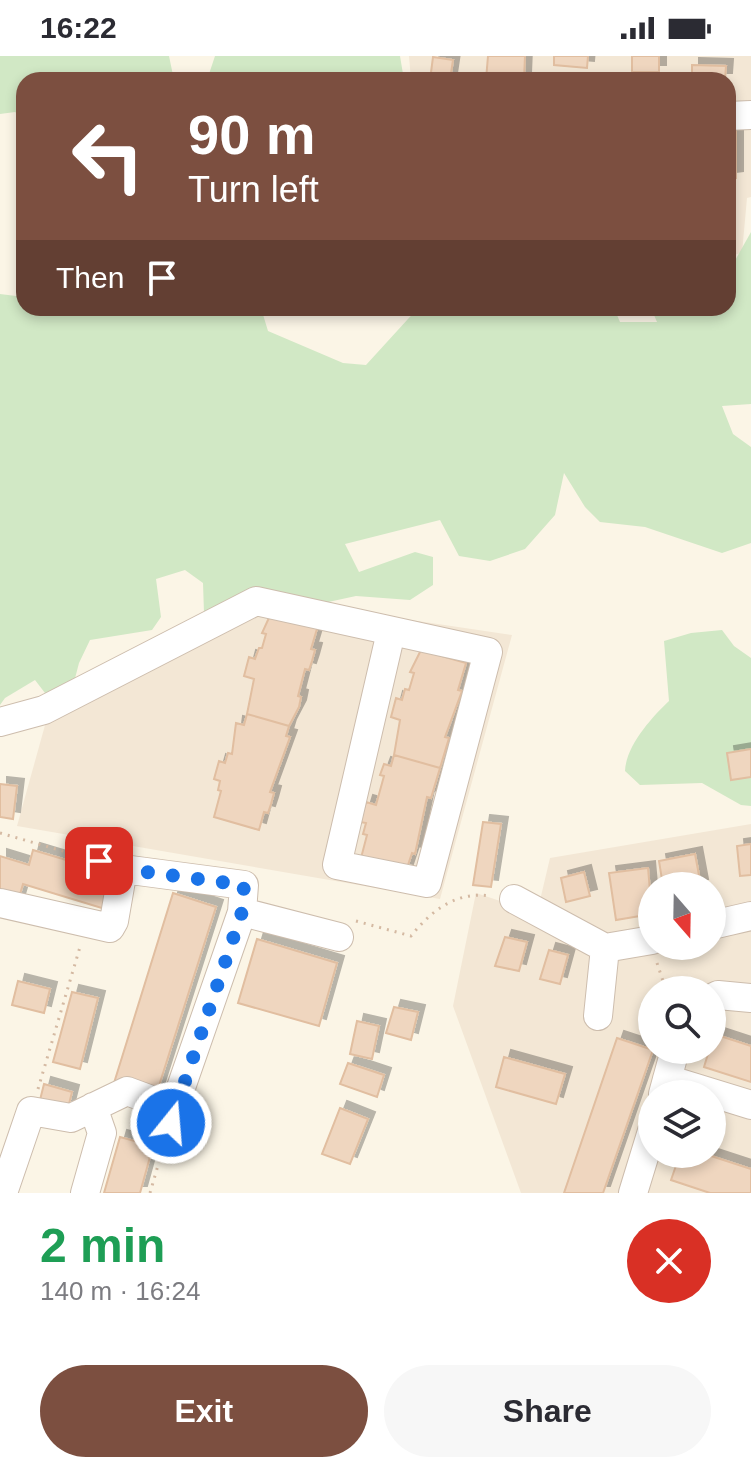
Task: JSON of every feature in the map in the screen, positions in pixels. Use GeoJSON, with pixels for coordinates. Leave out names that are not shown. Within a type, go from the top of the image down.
{"type":"FeatureCollection","features":[{"type":"Feature","properties":{"kind":"street"},"geometry":{"type":"LineString","coordinates":[[0,722],[44,710],[256,601],[488,652],[427,883],[337,865],[391,632]]}},
{"type":"Feature","properties":{"kind":"street"},"geometry":{"type":"LineString","coordinates":[[0,903],[110,928],[114,921],[123,869],[244,885],[242,912],[177,1099],[154,1101],[127,1091],[71,1118],[31,1111],[10,1191]]}},
{"type":"Feature","properties":{"kind":"street"},"geometry":{"type":"LineString","coordinates":[[514,899],[605,948],[638,942]]}},
{"type":"Feature","properties":{"kind":"street"},"geometry":{"type":"LineString","coordinates":[[242,912],[343,928]]}},
{"type":"Feature","properties":{"kind":"street"},"geometry":{"type":"LineString","coordinates":[[726,922],[751,916]]}},
{"type":"Feature","properties":{"kind":"street"},"geometry":{"type":"LineString","coordinates":[[598,1016],[605,948]]}},
{"type":"Feature","properties":{"kind":"street"},"geometry":{"type":"LineString","coordinates":[[726,996],[751,998]]}},
{"type":"Feature","properties":{"kind":"street"},"geometry":{"type":"LineString","coordinates":[[726,1100],[751,1105]]}},
{"type":"Feature","properties":{"kind":"street"},"geometry":{"type":"LineString","coordinates":[[85,1193],[102,1133],[93,1107]]}},
{"type":"Feature","properties":{"kind":"street"},"geometry":{"type":"LineString","coordinates":[[633,1193],[641,1168]]}},
{"type":"Feature","properties":{"kind":"path"},"geometry":{"type":"LineString","coordinates":[[0,833],[123,869]]}},
{"type":"Feature","properties":{"kind":"path"},"geometry":{"type":"LineString","coordinates":[[343,928],[411,936],[431,911],[455,900],[476,893],[514,899]]}},
{"type":"Feature","properties":{"kind":"path"},"geometry":{"type":"LineString","coordinates":[[31,1111],[87,924]]}},
{"type":"Feature","properties":{"kind":"path"},"geometry":{"type":"LineString","coordinates":[[150,1193],[177,1099]]}},
{"type":"Feature","properties":{"kind":"shaded area"},"geometry":{"type":"Polygon","coordinates":[[[409,56],[751,56],[751,197],[747,198],[742,253],[736,254],[736,72],[410,72],[409,56]]]}},
{"type":"Feature","properties":{"kind":"shaded area"},"geometry":{"type":"Polygon","coordinates":[[[263,598],[512,635],[440,899],[17,826],[47,718],[263,598]]]}},
{"type":"Feature","properties":{"kind":"shaded area"},"geometry":{"type":"Polygon","coordinates":[[[751,824],[751,1193],[521,1193],[453,1006],[476,893],[537,913],[550,858],[751,824]]]}},
{"type":"Feature","properties":{"kind":"green space"},"geometry":{"type":"Polygon","coordinates":[[[0,56],[169,56],[172,72],[16,72],[16,113],[0,114],[0,56]]]}},
{"type":"Feature","properties":{"kind":"green space"},"geometry":{"type":"Polygon","coordinates":[[[215,56],[400,56],[403,72],[210,72],[215,56]]]}},
{"type":"Feature","properties":{"kind":"green space"},"geometry":{"type":"Polygon","coordinates":[[[751,232],[751,404],[722,406],[733,434],[751,447],[751,543],[722,553],[645,527],[600,522],[585,507],[564,473],[555,515],[525,549],[490,561],[459,556],[440,520],[345,544],[359,572],[415,552],[433,557],[433,585],[410,600],[356,596],[319,604],[204,613],[203,583],[185,570],[156,579],[161,617],[152,630],[90,640],[79,663],[67,709],[45,693],[35,680],[5,698],[0,705],[0,294],[16,296],[16,316],[263,316],[268,331],[343,363],[366,365],[411,316],[617,316],[620,322],[657,322],[654,316],[736,316],[736,259],[751,232]]]}},
{"type":"Feature","properties":{"kind":"green space"},"geometry":{"type":"Polygon","coordinates":[[[722,630],[734,646],[751,658],[751,806],[741,805],[702,783],[640,785],[625,771],[635,742],[669,701],[664,641],[691,633],[722,630]]]}},
{"type":"Feature","properties":{"kind":"building"},"geometry":{"type":"Polygon","coordinates":[[[488,56],[525,56],[524,72],[487,72],[488,56]]]}},
{"type":"Feature","properties":{"kind":"building"},"geometry":{"type":"Polygon","coordinates":[[[554,56],[588,56],[587,68],[554,65],[554,56]]]}},
{"type":"Feature","properties":{"kind":"building"},"geometry":{"type":"Polygon","coordinates":[[[632,56],[659,56],[659,72],[632,72],[632,56]]]}},
{"type":"Feature","properties":{"kind":"building"},"geometry":{"type":"Polygon","coordinates":[[[433,57],[453,60],[451,72],[431,72],[433,57]]]}},
{"type":"Feature","properties":{"kind":"building"},"geometry":{"type":"Polygon","coordinates":[[[692,65],[726,66],[726,72],[692,72],[692,65]]]}},
{"type":"Feature","properties":{"kind":"building"},"geometry":{"type":"Polygon","coordinates":[[[273,609],[319,622],[311,649],[315,650],[312,661],[309,670],[305,669],[298,696],[301,697],[299,707],[289,726],[247,714],[254,679],[244,676],[249,657],[255,659],[259,648],[262,648],[266,634],[262,633],[273,609]]]}},
{"type":"Feature","properties":{"kind":"building"},"geometry":{"type":"Polygon","coordinates":[[[421,650],[466,663],[458,690],[462,691],[445,737],[449,738],[440,768],[394,755],[400,720],[391,717],[396,698],[402,700],[405,689],[409,690],[414,673],[410,672],[421,650]]]}},
{"type":"Feature","properties":{"kind":"building"},"geometry":{"type":"Polygon","coordinates":[[[247,714],[289,726],[286,736],[290,737],[270,792],[274,793],[271,804],[268,813],[264,812],[259,830],[214,817],[221,791],[218,790],[220,781],[214,779],[219,761],[225,763],[228,753],[232,754],[236,723],[244,725],[247,714]]]}},
{"type":"Feature","properties":{"kind":"building"},"geometry":{"type":"Polygon","coordinates":[[[751,749],[751,777],[731,780],[727,753],[751,749]]]}},
{"type":"Feature","properties":{"kind":"building"},"geometry":{"type":"Polygon","coordinates":[[[394,755],[440,768],[431,798],[427,797],[415,854],[412,853],[406,871],[361,858],[367,835],[363,834],[366,823],[360,822],[366,802],[376,805],[384,776],[380,775],[384,764],[391,766],[394,755]]]}},
{"type":"Feature","properties":{"kind":"building"},"geometry":{"type":"Polygon","coordinates":[[[0,784],[17,786],[13,819],[0,817],[0,784]]]}},
{"type":"Feature","properties":{"kind":"building"},"geometry":{"type":"Polygon","coordinates":[[[483,822],[501,824],[491,887],[473,885],[483,822]]]}},
{"type":"Feature","properties":{"kind":"building"},"geometry":{"type":"Polygon","coordinates":[[[751,844],[751,875],[740,876],[737,846],[751,844]]]}},
{"type":"Feature","properties":{"kind":"building"},"geometry":{"type":"Polygon","coordinates":[[[33,850],[116,875],[105,909],[23,884],[18,901],[0,895],[0,856],[29,865],[33,850]]]}},
{"type":"Feature","properties":{"kind":"building"},"geometry":{"type":"Polygon","coordinates":[[[695,854],[698,872],[661,872],[659,861],[695,854]]]}},
{"type":"Feature","properties":{"kind":"building"},"geometry":{"type":"Polygon","coordinates":[[[648,868],[648,872],[638,872],[638,916],[616,920],[609,873],[648,868]]]}},
{"type":"Feature","properties":{"kind":"building"},"geometry":{"type":"Polygon","coordinates":[[[584,872],[590,896],[566,902],[561,878],[584,872]]]}},
{"type":"Feature","properties":{"kind":"building"},"geometry":{"type":"Polygon","coordinates":[[[173,893],[216,907],[156,1095],[114,1083],[173,893]]]}},
{"type":"Feature","properties":{"kind":"building"},"geometry":{"type":"Polygon","coordinates":[[[505,937],[527,942],[519,971],[495,966],[505,937]]]}},
{"type":"Feature","properties":{"kind":"building"},"geometry":{"type":"Polygon","coordinates":[[[257,939],[337,963],[319,1026],[238,1003],[257,939]]]}},
{"type":"Feature","properties":{"kind":"building"},"geometry":{"type":"Polygon","coordinates":[[[549,950],[568,955],[560,984],[540,979],[549,950]]]}},
{"type":"Feature","properties":{"kind":"building"},"geometry":{"type":"Polygon","coordinates":[[[18,981],[50,989],[44,1013],[12,1005],[18,981]]]}},
{"type":"Feature","properties":{"kind":"building"},"geometry":{"type":"Polygon","coordinates":[[[72,992],[98,998],[80,1069],[53,1062],[72,992]]]}},
{"type":"Feature","properties":{"kind":"building"},"geometry":{"type":"Polygon","coordinates":[[[394,1007],[418,1012],[411,1040],[386,1033],[394,1007]]]}},
{"type":"Feature","properties":{"kind":"building"},"geometry":{"type":"Polygon","coordinates":[[[357,1021],[379,1026],[372,1059],[350,1054],[357,1021]]]}},
{"type":"Feature","properties":{"kind":"building"},"geometry":{"type":"Polygon","coordinates":[[[617,1038],[638,1045],[638,1064],[648,1064],[643,1080],[638,1080],[638,1093],[603,1193],[564,1193],[617,1038]]]}},
{"type":"Feature","properties":{"kind":"building"},"geometry":{"type":"Polygon","coordinates":[[[726,1038],[751,1046],[751,1082],[704,1067],[705,1064],[726,1064],[726,1038]]]}},
{"type":"Feature","properties":{"kind":"building"},"geometry":{"type":"Polygon","coordinates":[[[504,1057],[565,1074],[556,1104],[496,1087],[504,1057]]]}},
{"type":"Feature","properties":{"kind":"building"},"geometry":{"type":"Polygon","coordinates":[[[348,1063],[384,1075],[377,1097],[340,1084],[348,1063]]]}},
{"type":"Feature","properties":{"kind":"building"},"geometry":{"type":"Polygon","coordinates":[[[44,1084],[72,1092],[68,1108],[40,1100],[44,1084]]]}},
{"type":"Feature","properties":{"kind":"building"},"geometry":{"type":"Polygon","coordinates":[[[340,1108],[368,1119],[350,1164],[322,1154],[340,1108]]]}},
{"type":"Feature","properties":{"kind":"building"},"geometry":{"type":"Polygon","coordinates":[[[120,1137],[153,1146],[140,1193],[104,1193],[120,1137]]]}},
{"type":"Feature","properties":{"kind":"building"},"geometry":{"type":"Polygon","coordinates":[[[726,1161],[751,1169],[751,1193],[710,1193],[671,1180],[675,1168],[726,1168],[726,1161]]]}},
{"type":"Feature","properties":{"kind":"route"},"geometry":{"type":"LineString","coordinates":[[99,861],[123,869],[244,885],[242,912],[171,1123]]}}]}
